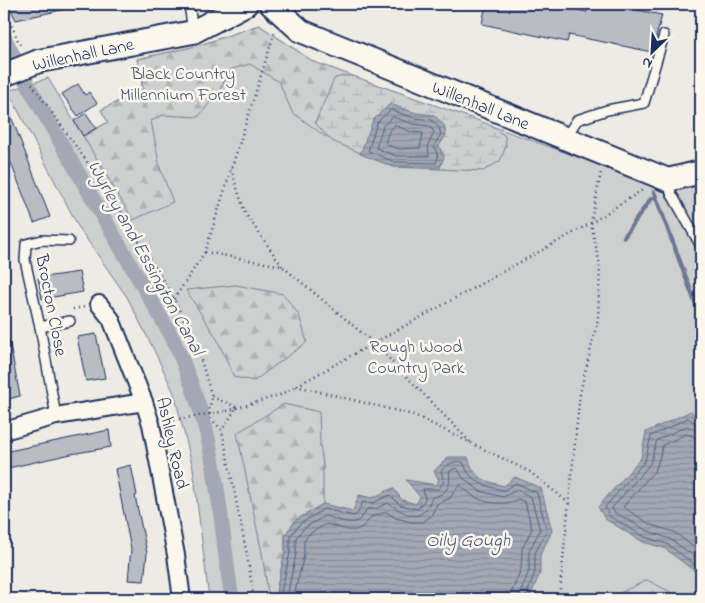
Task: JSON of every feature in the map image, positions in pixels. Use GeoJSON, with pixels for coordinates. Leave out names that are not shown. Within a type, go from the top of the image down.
{"type":"FeatureCollection","features":[{"type":"Feature","properties":{"kind":"street","name":"Willenhall Lane"},"geometry":{"type":"LineString","coordinates":[[4,75],[30,66],[193,32],[246,4]]}},
{"type":"Feature","properties":{"kind":"street","name":"Willenhall Lane"},"geometry":{"type":"LineString","coordinates":[[276,8],[301,31],[665,179]]}},
{"type":"Feature","properties":{"kind":"street"},"geometry":{"type":"LineString","coordinates":[[665,179],[701,172]]}},
{"type":"Feature","properties":{"kind":"street","name":"Ashley Road"},"geometry":{"type":"LineString","coordinates":[[99,304],[111,319],[151,424],[176,555],[182,599]]}},
{"type":"Feature","properties":{"kind":"street"},"geometry":{"type":"LineString","coordinates":[[4,431],[56,416],[144,402]]}},
{"type":"Feature","properties":{"kind":"lane"},"geometry":{"type":"LineString","coordinates":[[189,4],[193,32]]}},
{"type":"Feature","properties":{"kind":"lane"},"geometry":{"type":"LineString","coordinates":[[564,139],[577,120],[607,110],[644,103],[664,34]]}},
{"type":"Feature","properties":{"kind":"lane"},"geometry":{"type":"LineString","coordinates":[[665,179],[701,246]]}},
{"type":"Feature","properties":{"kind":"lane","name":"Brocton Close"},"geometry":{"type":"LineString","coordinates":[[56,416],[40,327],[25,260],[26,244],[42,240],[69,241]]}},
{"type":"Feature","properties":{"kind":"lane"},"geometry":{"type":"LineString","coordinates":[[40,327],[70,320]]}},
{"type":"Feature","properties":{"kind":"path"},"geometry":{"type":"LineString","coordinates":[[4,7],[30,66],[174,299],[197,347],[212,397],[209,409],[212,418],[222,430],[254,599]]}},
{"type":"Feature","properties":{"kind":"path"},"geometry":{"type":"LineString","coordinates":[[174,299],[205,252],[231,169],[276,8]]}},
{"type":"Feature","properties":{"kind":"path"},"geometry":{"type":"LineString","coordinates":[[559,599],[580,393],[598,319],[600,266],[591,223],[604,154]]}},
{"type":"Feature","properties":{"kind":"path"},"geometry":{"type":"LineString","coordinates":[[231,169],[245,213],[282,266],[374,343],[472,443]]}},
{"type":"Feature","properties":{"kind":"path"},"geometry":{"type":"LineString","coordinates":[[174,420],[227,411],[280,395],[591,223],[665,179]]}},
{"type":"Feature","properties":{"kind":"path"},"geometry":{"type":"LineString","coordinates":[[205,252],[282,266]]}},
{"type":"Feature","properties":{"kind":"path"},"geometry":{"type":"LineString","coordinates":[[70,320],[68,310],[99,304]]}},
{"type":"Feature","properties":{"kind":"path"},"geometry":{"type":"LineString","coordinates":[[296,386],[414,415],[530,472],[569,503]]}},
{"type":"Feature","properties":{"kind":"path"},"geometry":{"type":"LineString","coordinates":[[212,397],[237,407]]}},
{"type":"Feature","properties":{"kind":"path"},"geometry":{"type":"LineString","coordinates":[[222,430],[237,407]]}},
{"type":"Feature","properties":{"kind":"green space","name":"Rough Wood Country Park"},"geometry":{"type":"Polygon","coordinates":[[[259,25],[314,62],[636,178],[660,191],[701,184],[701,313],[697,331],[701,350],[701,599],[209,599],[193,468],[174,393],[127,297],[79,228],[8,91],[48,78],[83,136],[108,122],[101,110],[143,89],[137,59],[197,46],[259,25]]]}},
{"type":"Feature","properties":{"kind":"green space","name":"Black Country Millennium Forest"},"geometry":{"type":"Polygon","coordinates":[[[259,25],[314,62],[353,76],[343,107],[326,137],[292,112],[279,82],[250,64],[232,69],[217,94],[198,117],[163,115],[151,121],[160,168],[173,202],[133,220],[83,136],[108,122],[101,110],[143,89],[137,59],[197,46],[259,25]]]}},
{"type":"Feature","properties":{"kind":"green space"},"geometry":{"type":"Polygon","coordinates":[[[343,76],[353,76],[488,124],[505,136],[506,146],[500,161],[483,171],[394,167],[332,141],[315,123],[334,79],[343,76]]]}},
{"type":"Feature","properties":{"kind":"green space"},"geometry":{"type":"Polygon","coordinates":[[[236,285],[283,294],[299,315],[307,342],[254,381],[234,377],[217,339],[186,290],[236,285]]]}},
{"type":"Feature","properties":{"kind":"green space"},"geometry":{"type":"Polygon","coordinates":[[[284,404],[319,412],[323,466],[323,504],[296,520],[285,535],[285,552],[276,592],[277,599],[269,599],[262,553],[237,433],[284,404]]]}},
{"type":"Feature","properties":{"kind":"green space"},"geometry":{"type":"Polygon","coordinates":[[[647,580],[682,599],[619,599],[620,593],[647,580]]]}},
{"type":"Feature","properties":{"kind":"water"},"geometry":{"type":"Polygon","coordinates":[[[390,104],[416,113],[434,115],[444,125],[446,135],[439,146],[444,157],[440,168],[394,167],[360,154],[373,120],[390,104]]]}},
{"type":"Feature","properties":{"kind":"water"},"geometry":{"type":"Polygon","coordinates":[[[691,411],[701,422],[701,575],[664,548],[643,542],[605,519],[598,507],[641,458],[646,432],[691,411]]]}},
{"type":"Feature","properties":{"kind":"water","name":"Oily Gough"},"geometry":{"type":"Polygon","coordinates":[[[448,457],[468,457],[476,474],[490,482],[504,486],[515,477],[541,488],[552,531],[540,555],[540,573],[529,599],[277,599],[276,592],[285,552],[285,535],[296,520],[323,504],[353,511],[359,495],[372,498],[393,488],[402,500],[416,504],[420,497],[406,480],[436,485],[439,480],[434,471],[448,457]]]}},
{"type":"Feature","properties":{"kind":"building"},"geometry":{"type":"Polygon","coordinates":[[[8,4],[66,4],[66,9],[16,20],[8,4]]]}},
{"type":"Feature","properties":{"kind":"building"},"geometry":{"type":"Polygon","coordinates":[[[486,4],[547,4],[587,12],[589,4],[608,4],[662,15],[652,52],[569,35],[567,42],[482,24],[486,4]]]}},
{"type":"Feature","properties":{"kind":"building"},"geometry":{"type":"Polygon","coordinates":[[[78,84],[85,95],[89,92],[97,103],[78,116],[62,94],[78,84]]]}},
{"type":"Feature","properties":{"kind":"building"},"geometry":{"type":"Polygon","coordinates":[[[4,98],[50,217],[34,223],[4,145],[4,98]]]}},
{"type":"Feature","properties":{"kind":"building"},"geometry":{"type":"Polygon","coordinates":[[[86,113],[96,128],[83,136],[74,121],[86,113]]]}},
{"type":"Feature","properties":{"kind":"building"},"geometry":{"type":"Polygon","coordinates":[[[79,272],[83,292],[42,299],[38,278],[79,272]]]}},
{"type":"Feature","properties":{"kind":"building"},"geometry":{"type":"Polygon","coordinates":[[[96,334],[105,378],[86,381],[77,337],[96,334]]]}},
{"type":"Feature","properties":{"kind":"building"},"geometry":{"type":"Polygon","coordinates":[[[9,340],[20,396],[4,400],[4,341],[9,340]]]}},
{"type":"Feature","properties":{"kind":"building"},"geometry":{"type":"Polygon","coordinates":[[[109,430],[111,447],[4,469],[4,452],[109,430]]]}},
{"type":"Feature","properties":{"kind":"building"},"geometry":{"type":"Polygon","coordinates":[[[131,465],[137,495],[135,496],[147,553],[144,581],[128,580],[131,549],[115,469],[131,465]]]}},
{"type":"Feature","properties":{"kind":"waterway","name":"Wyrley and Essington Canal"},"geometry":{"type":"LineString","coordinates":[[4,37],[30,89],[172,337],[183,361],[207,434],[218,495],[232,599]]}},
{"type":"Feature","properties":{"kind":"waterway"},"geometry":{"type":"LineString","coordinates":[[654,192],[701,318]]}},
{"type":"Feature","properties":{"kind":"waterway"},"geometry":{"type":"LineString","coordinates":[[624,237],[650,200],[656,197]]}}]}
